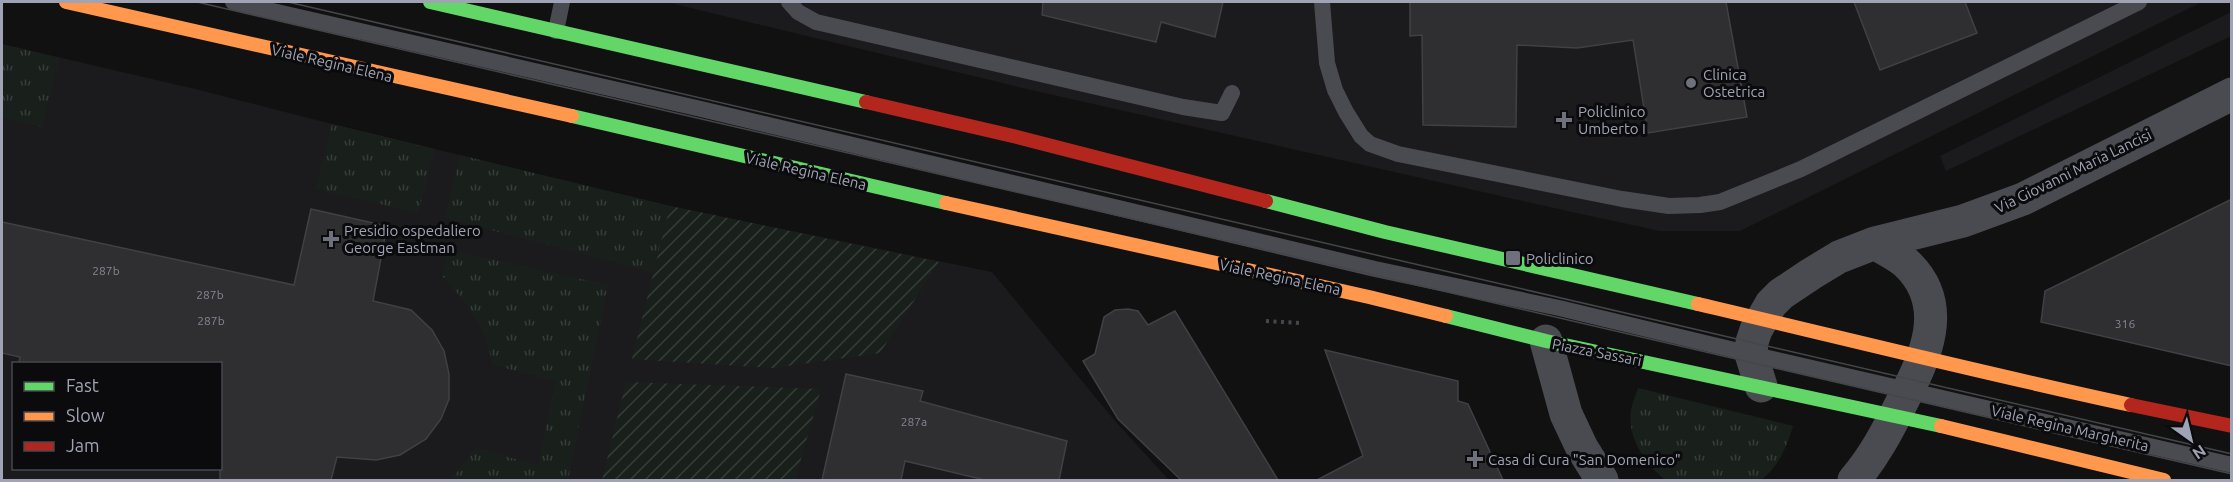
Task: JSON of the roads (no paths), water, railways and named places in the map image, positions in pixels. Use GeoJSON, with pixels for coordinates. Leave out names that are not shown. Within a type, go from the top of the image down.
{"type":"FeatureCollection","features":[{"type":"Feature","properties":{"kind":"main road","name":"Viale Regina Elena"},"geometry":{"type":"LineString","coordinates":[[66,2],[904,194],[1369,297],[1546,341]]}},
{"type":"Feature","properties":{"kind":"main road"},"geometry":{"type":"LineString","coordinates":[[430,2],[1017,137],[1385,232],[1925,357],[2008,379],[2232,426]]}},
{"type":"Feature","properties":{"kind":"main road","name":"Piazza Sassari"},"geometry":{"type":"LineString","coordinates":[[1546,341],[1761,386],[1902,403]]}},
{"type":"Feature","properties":{"kind":"main road","name":"Viale Regina Margherita"},"geometry":{"type":"LineString","coordinates":[[1902,403],[2164,480]]}},
{"type":"Feature","properties":{"kind":"street","name":"Via Giovanni Maria Lancisi"},"geometry":{"type":"LineString","coordinates":[[1875,243],[1963,221],[2023,199],[2232,94]]}},
{"type":"Feature","properties":{"kind":"street"},"geometry":{"type":"LineString","coordinates":[[1761,386],[1751,354],[1752,342],[1771,304],[1795,284],[1839,257],[1875,243],[1904,261],[1914,271],[1931,309],[1931,326],[1925,357],[1882,442],[1854,480]]}},
{"type":"Feature","properties":{"kind":"street","name":"Piazza Sassari"},"geometry":{"type":"LineString","coordinates":[[1546,341],[1566,414],[1582,448],[1602,480]]}},
{"type":"Feature","properties":{"kind":"lane","name":"Viale Regina Elena"},"geometry":{"type":"LineString","coordinates":[[233,2],[690,106],[1375,269],[1559,308],[1751,354]]}},
{"type":"Feature","properties":{"kind":"lane"},"geometry":{"type":"LineString","coordinates":[[556,31],[562,2]]}},
{"type":"Feature","properties":{"kind":"lane"},"geometry":{"type":"LineString","coordinates":[[789,2],[798,12],[816,22],[1182,107],[1222,113],[1232,93]]}},
{"type":"Feature","properties":{"kind":"lane"},"geometry":{"type":"LineString","coordinates":[[1322,2],[1327,63],[1335,90],[1354,127],[1370,144],[1398,154],[1622,199],[1669,206],[1720,202],[1762,186],[2139,2]]}},
{"type":"Feature","properties":{"kind":"lane"},"geometry":{"type":"LineString","coordinates":[[1751,354],[1902,403]]}},
{"type":"Feature","properties":{"kind":"lane","name":"Viale Regina Margherita"},"geometry":{"type":"LineString","coordinates":[[1902,403],[2232,465]]}},
{"type":"Feature","properties":{"kind":"tram line"},"geometry":{"type":"LineString","coordinates":[[197,2],[2232,474]]}},
{"type":"Feature","properties":{"kind":"tram line"},"geometry":{"type":"LineString","coordinates":[[288,2],[2232,454]]}},
{"type":"Feature","properties":{"kind":"place","name":"Clinica Ostetrica"},"geometry":{"type":"Point","coordinates":[1691,83]}},
{"type":"Feature","properties":{"kind":"place","name":"Policlinico Umberto I"},"geometry":{"type":"Point","coordinates":[1564,120]}},
{"type":"Feature","properties":{"kind":"place","name":"Presidio ospedaliero George Eastman"},"geometry":{"type":"Point","coordinates":[331,239]}},
{"type":"Feature","properties":{"kind":"place","name":"Policlinico"},"geometry":{"type":"Point","coordinates":[1513,258]}},
{"type":"Feature","properties":{"kind":"place","name":"Casa di Cura \"San Domenico\""},"geometry":{"type":"Point","coordinates":[1475,459]}}]}
